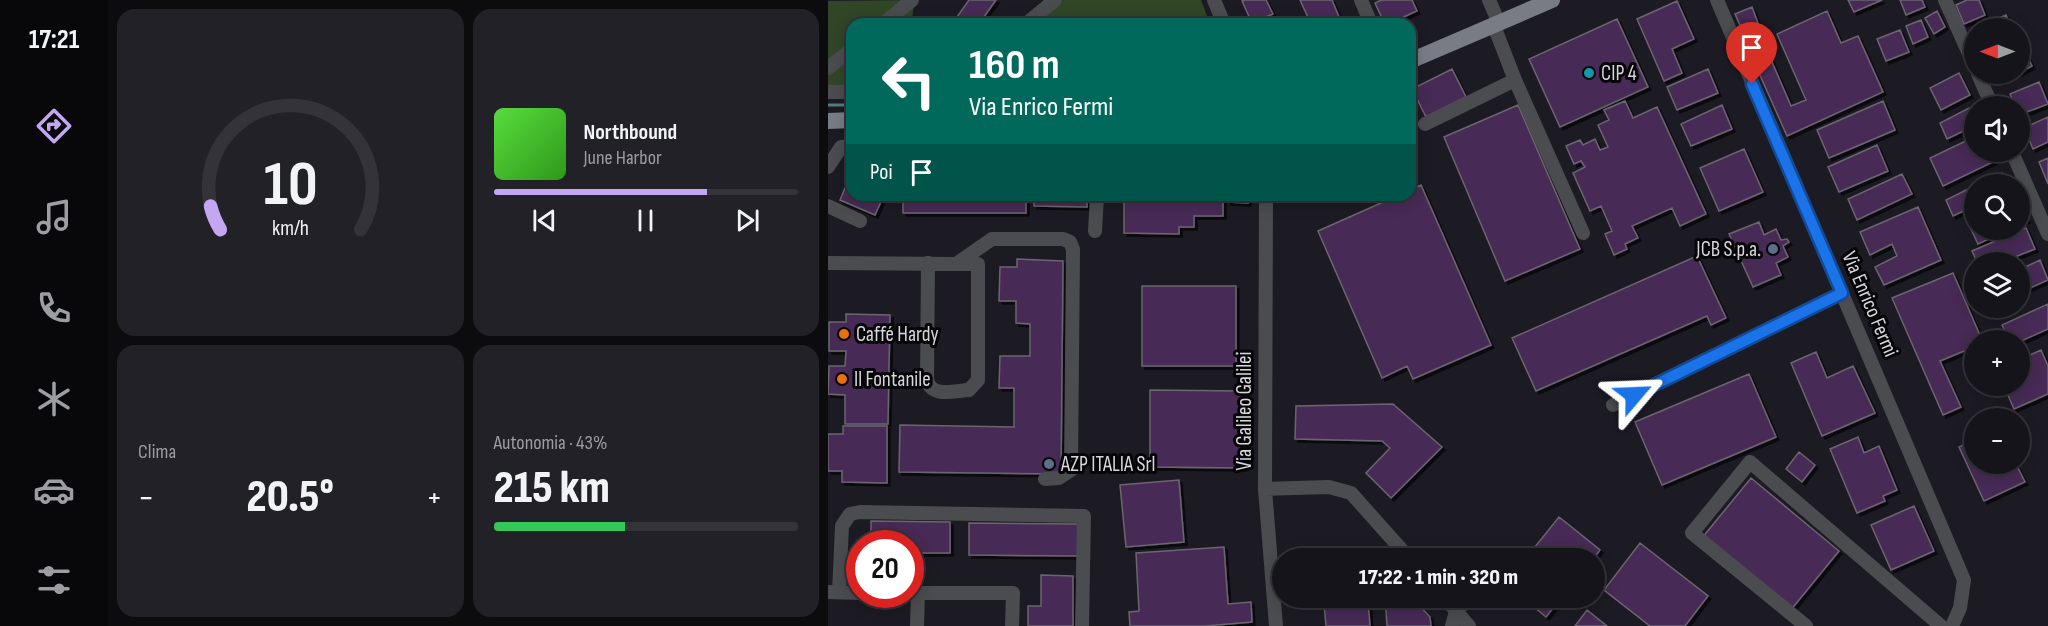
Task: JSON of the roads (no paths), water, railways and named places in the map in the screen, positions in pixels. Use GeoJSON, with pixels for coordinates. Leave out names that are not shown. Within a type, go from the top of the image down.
{"type":"FeatureCollection","features":[{"type":"Feature","properties":{"kind":"main road"},"geometry":{"type":"LineString","coordinates":[[1416,58],[1552,0]]}},
{"type":"Feature","properties":{"kind":"main road"},"geometry":{"type":"LineString","coordinates":[[830,120],[846,120]]}},
{"type":"Feature","properties":{"kind":"street"},"geometry":{"type":"LineString","coordinates":[[890,18],[912,0]]}},
{"type":"Feature","properties":{"kind":"street"},"geometry":{"type":"LineString","coordinates":[[1033,18],[1055,0]]}},
{"type":"Feature","properties":{"kind":"street"},"geometry":{"type":"LineString","coordinates":[[1214,0],[1222,18]]}},
{"type":"Feature","properties":{"kind":"street"},"geometry":{"type":"LineString","coordinates":[[1361,0],[1368,18]]}},
{"type":"Feature","properties":{"kind":"street"},"geometry":{"type":"LineString","coordinates":[[1490,0],[1515,80],[1583,233]]}},
{"type":"Feature","properties":{"kind":"street","name":"Via Enrico Fermi"},"geometry":{"type":"LineString","coordinates":[[1717,0],[1964,580],[1960,608],[1952,626]]}},
{"type":"Feature","properties":{"kind":"street"},"geometry":{"type":"LineString","coordinates":[[1945,0],[1964,43]]}},
{"type":"Feature","properties":{"kind":"street"},"geometry":{"type":"LineString","coordinates":[[828,68],[846,53]]}},
{"type":"Feature","properties":{"kind":"street"},"geometry":{"type":"LineString","coordinates":[[1425,124],[1515,80]]}},
{"type":"Feature","properties":{"kind":"street"},"geometry":{"type":"LineString","coordinates":[[829,93],[846,92]]}},
{"type":"Feature","properties":{"kind":"street"},"geometry":{"type":"LineString","coordinates":[[828,167],[841,147],[846,147]]}},
{"type":"Feature","properties":{"kind":"street"},"geometry":{"type":"LineString","coordinates":[[2016,162],[2048,234]]}},
{"type":"Feature","properties":{"kind":"street"},"geometry":{"type":"LineString","coordinates":[[1095,231],[1097,201]]}},
{"type":"Feature","properties":{"kind":"street","name":"Via Galileo Galilei"},"geometry":{"type":"LineString","coordinates":[[1266,201],[1265,489],[1276,626]]}},
{"type":"Feature","properties":{"kind":"street"},"geometry":{"type":"LineString","coordinates":[[828,206],[860,221]]}},
{"type":"Feature","properties":{"kind":"street"},"geometry":{"type":"LineString","coordinates":[[957,264],[992,239],[1063,239],[1070,242],[1073,249],[1071,470],[1059,478],[1045,478]]}},
{"type":"Feature","properties":{"kind":"street"},"geometry":{"type":"LineString","coordinates":[[828,263],[928,263],[978,264],[978,380],[969,390],[934,392],[929,388],[927,380],[928,263]]}},
{"type":"Feature","properties":{"kind":"street"},"geometry":{"type":"LineString","coordinates":[[1618,420],[1612,401],[1842,293]]}},
{"type":"Feature","properties":{"kind":"street"},"geometry":{"type":"LineString","coordinates":[[1806,626],[1692,533],[1750,462],[1941,626]]}},
{"type":"Feature","properties":{"kind":"street"},"geometry":{"type":"LineString","coordinates":[[1265,489],[1329,487],[1351,493],[1400,548]]}},
{"type":"Feature","properties":{"kind":"street"},"geometry":{"type":"LineString","coordinates":[[833,592],[842,526],[850,514],[860,512],[1084,516],[1082,626]]}},
{"type":"Feature","properties":{"kind":"street"},"geometry":{"type":"LineString","coordinates":[[924,593],[1013,593],[1012,626]]}},
{"type":"Feature","properties":{"kind":"street"},"geometry":{"type":"LineString","coordinates":[[915,608],[917,626]]}},
{"type":"Feature","properties":{"kind":"street"},"geometry":{"type":"LineString","coordinates":[[1453,608],[1469,626]]}},
{"type":"Feature","properties":{"kind":"street"},"geometry":{"type":"LineString","coordinates":[[1452,626],[1459,608]]}},
{"type":"Feature","properties":{"kind":"waterway"},"geometry":{"type":"LineString","coordinates":[[829,105],[846,105]]}},
{"type":"Feature","properties":{"kind":"place","name":"CIP 4"},"geometry":{"type":"Point","coordinates":[1589,73]}},
{"type":"Feature","properties":{"kind":"place","name":"JCB S.p.a."},"geometry":{"type":"Point","coordinates":[1773,249]}},
{"type":"Feature","properties":{"kind":"place","name":"Caffé Hardy"},"geometry":{"type":"Point","coordinates":[844,334]}},
{"type":"Feature","properties":{"kind":"place","name":"Il Fontanile"},"geometry":{"type":"Point","coordinates":[842,379]}},
{"type":"Feature","properties":{"kind":"place","name":"AZP ITALIA Srl"},"geometry":{"type":"Point","coordinates":[1049,464]}}]}
